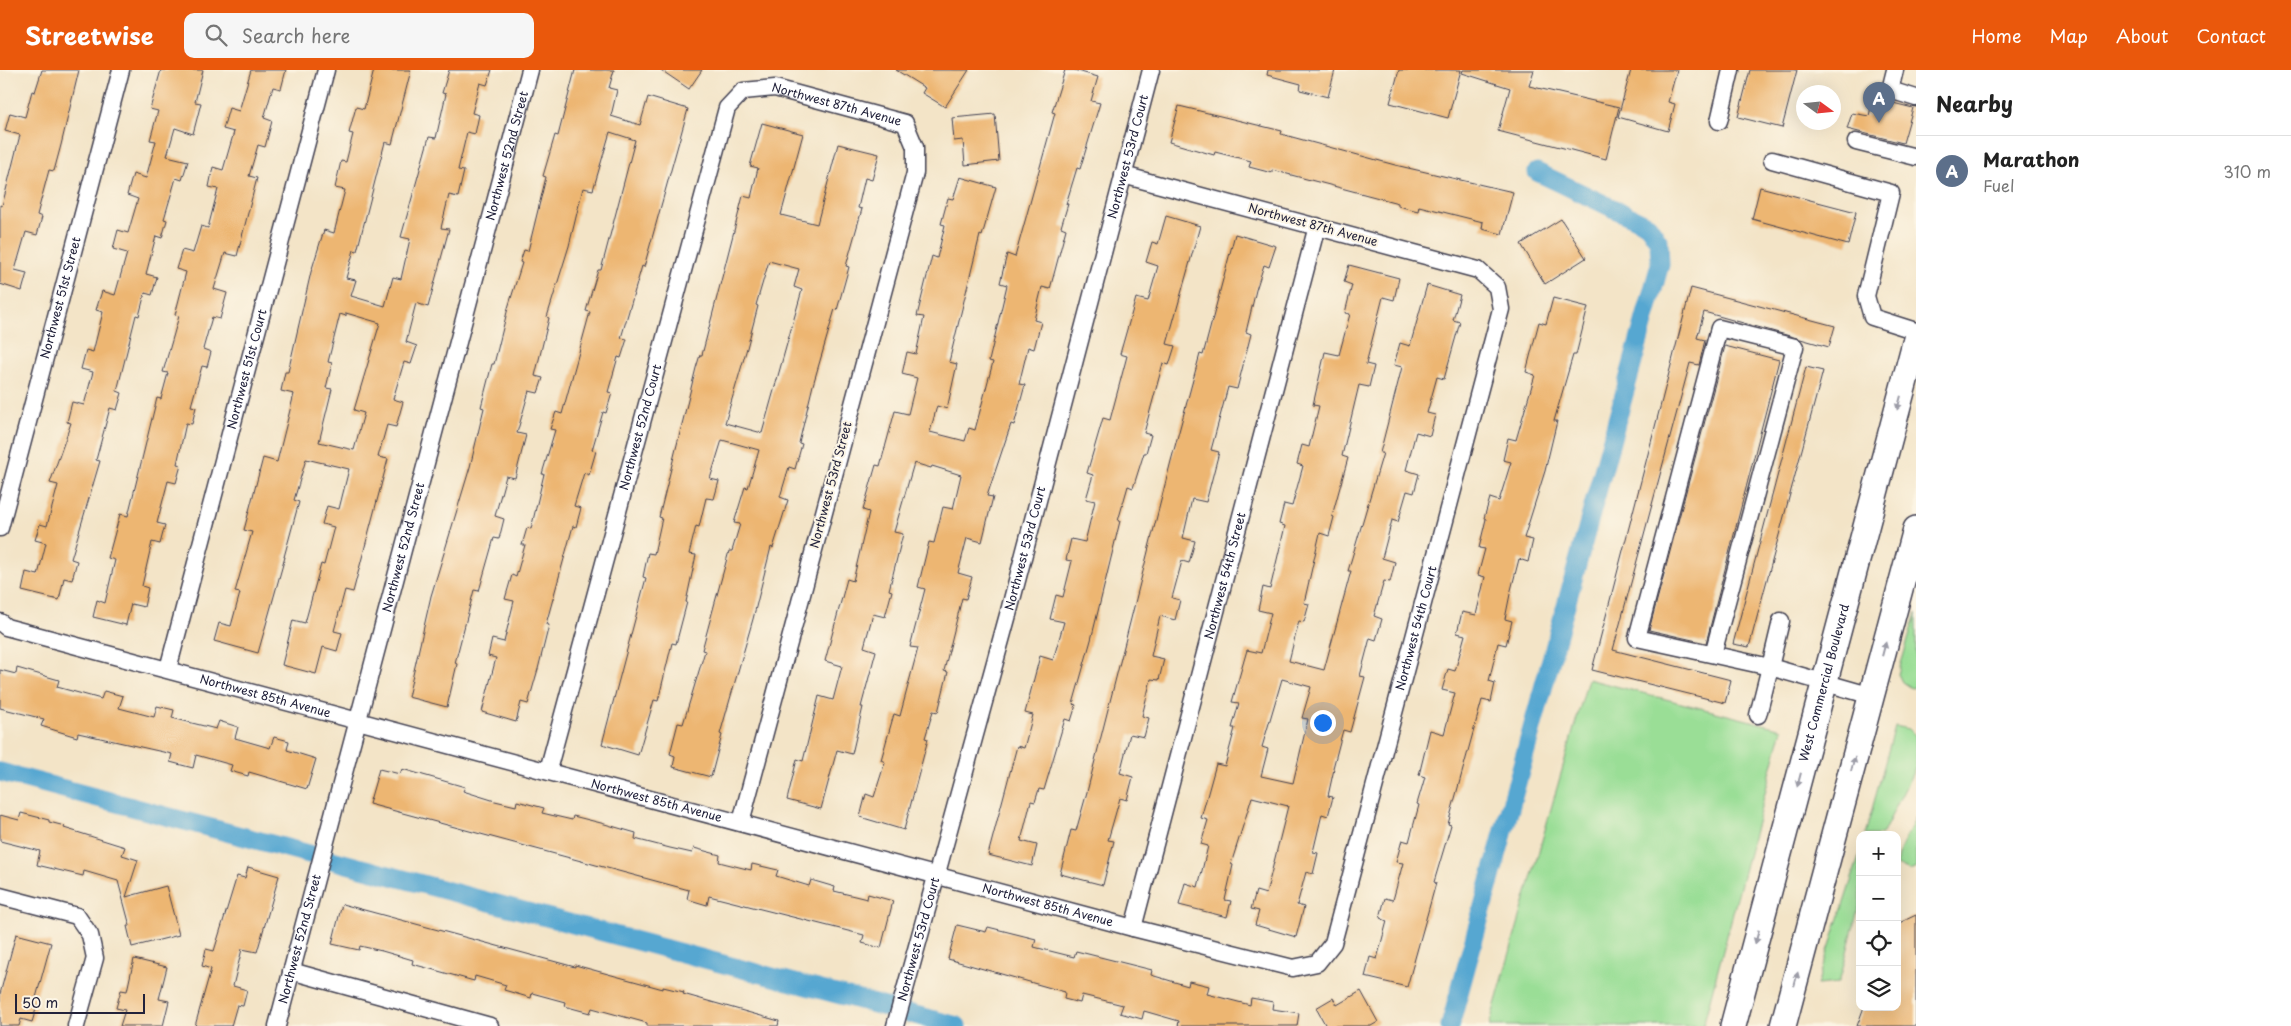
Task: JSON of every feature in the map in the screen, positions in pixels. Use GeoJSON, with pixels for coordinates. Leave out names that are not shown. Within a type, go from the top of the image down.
{"type":"FeatureCollection","features":[{"type":"Feature","properties":{"kind":"highway","name":"West Commercial Boulevard"},"geometry":{"type":"LineString","coordinates":[[1733,1026],[1916,339]]}},
{"type":"Feature","properties":{"kind":"highway"},"geometry":{"type":"LineString","coordinates":[[1783,1026],[1916,529]]}},
{"type":"Feature","properties":{"kind":"street","name":"Northwest 51st Street"},"geometry":{"type":"LineString","coordinates":[[0,528],[121,70]]}},
{"type":"Feature","properties":{"kind":"street","name":"Northwest 51st Court"},"geometry":{"type":"LineString","coordinates":[[168,670],[326,70]]}},
{"type":"Feature","properties":{"kind":"street","name":"Northwest 52nd Street"},"geometry":{"type":"LineString","coordinates":[[277,1026],[530,70]]}},
{"type":"Feature","properties":{"kind":"street","name":"Northwest 53rd Court"},"geometry":{"type":"LineString","coordinates":[[896,1022],[1009,611],[1151,70]]}},
{"type":"Feature","properties":{"kind":"street"},"geometry":{"type":"LineString","coordinates":[[1718,121],[1731,70]]}},
{"type":"Feature","properties":{"kind":"street"},"geometry":{"type":"LineString","coordinates":[[1895,70],[1890,90],[1916,98]]}},
{"type":"Feature","properties":{"kind":"street","name":"Northwest 87th Avenue"},"geometry":{"type":"LineString","coordinates":[[743,91],[775,88],[905,123],[915,148]]}},
{"type":"Feature","properties":{"kind":"street","name":"Northwest 52nd Court"},"geometry":{"type":"LineString","coordinates":[[548,770],[727,108],[743,91]]}},
{"type":"Feature","properties":{"kind":"street"},"geometry":{"type":"LineString","coordinates":[[1856,142],[1916,157]]}},
{"type":"Feature","properties":{"kind":"street","name":"Northwest 53rd Street"},"geometry":{"type":"LineString","coordinates":[[741,822],[915,173],[915,148]]}},
{"type":"Feature","properties":{"kind":"street"},"geometry":{"type":"LineString","coordinates":[[1772,160],[1891,193],[1866,296],[1872,318],[1916,331]]}},
{"type":"Feature","properties":{"kind":"street","name":"Northwest 87th Avenue"},"geometry":{"type":"LineString","coordinates":[[1123,175],[1478,270],[1497,287]]}},
{"type":"Feature","properties":{"kind":"street","name":"Northwest 54th Street"},"geometry":{"type":"LineString","coordinates":[[1132,928],[1317,226]]}},
{"type":"Feature","properties":{"kind":"street","name":"Northwest 54th Court"},"geometry":{"type":"LineString","coordinates":[[1317,963],[1333,943],[1500,309],[1497,287]]}},
{"type":"Feature","properties":{"kind":"street"},"geometry":{"type":"LineString","coordinates":[[1713,654],[1795,347],[1719,328],[1637,638],[1770,667],[1872,696]]}},
{"type":"Feature","properties":{"kind":"street"},"geometry":{"type":"LineString","coordinates":[[1758,715],[1781,621]]}},
{"type":"Feature","properties":{"kind":"street","name":"Northwest 85th Avenue"},"geometry":{"type":"LineString","coordinates":[[0,622],[6,627],[548,770],[1132,928],[1293,968],[1317,963]]}},
{"type":"Feature","properties":{"kind":"street"},"geometry":{"type":"LineString","coordinates":[[0,896],[78,916],[90,934],[95,958],[76,1026]]}},
{"type":"Feature","properties":{"kind":"street"},"geometry":{"type":"LineString","coordinates":[[291,971],[485,1025]]}},
{"type":"Feature","properties":{"kind":"green space"},"geometry":{"type":"Polygon","coordinates":[[[1916,613],[1916,687],[1911,688],[1902,682],[1898,674],[1916,613]]]}},
{"type":"Feature","properties":{"kind":"green space"},"geometry":{"type":"Polygon","coordinates":[[[1588,679],[1782,729],[1703,1026],[1489,1026],[1588,679]]]}},
{"type":"Feature","properties":{"kind":"green space"},"geometry":{"type":"Polygon","coordinates":[[[1895,726],[1909,729],[1916,736],[1916,766],[1884,831],[1866,831],[1895,726]]]}},
{"type":"Feature","properties":{"kind":"green space"},"geometry":{"type":"Polygon","coordinates":[[[1916,817],[1916,868],[1910,871],[1901,867],[1901,848],[1916,817]]]}},
{"type":"Feature","properties":{"kind":"green space"},"geometry":{"type":"Polygon","coordinates":[[[1856,866],[1856,917],[1839,983],[1817,985],[1856,866]]]}},
{"type":"Feature","properties":{"kind":"building"},"geometry":{"type":"Polygon","coordinates":[[[42,70],[79,70],[54,171],[49,170],[37,215],[42,217],[37,235],[26,232],[15,270],[27,273],[22,291],[0,284],[0,205],[2,206],[20,135],[5,131],[10,113],[25,117],[32,91],[35,92],[42,70]]]}},
{"type":"Feature","properties":{"kind":"building"},"geometry":{"type":"Polygon","coordinates":[[[161,70],[203,70],[195,102],[201,103],[193,134],[175,128],[167,156],[188,161],[182,180],[176,178],[164,219],[167,220],[162,238],[156,236],[146,274],[157,277],[152,295],[145,293],[139,316],[136,315],[117,391],[122,393],[117,410],[110,408],[96,460],[100,461],[71,559],[77,561],[72,580],[64,578],[59,600],[22,591],[26,572],[38,575],[46,543],[35,540],[40,524],[47,526],[58,485],[50,483],[71,423],[67,422],[72,402],[84,405],[93,372],[81,369],[86,350],[93,352],[103,312],[96,310],[102,291],[115,295],[127,253],[113,249],[118,230],[128,233],[138,199],[127,195],[133,174],[146,178],[156,141],[150,140],[158,111],[150,109],[161,70]]]}},
{"type":"Feature","properties":{"kind":"building"},"geometry":{"type":"Polygon","coordinates":[[[251,70],[286,70],[281,89],[273,87],[264,118],[272,121],[265,147],[258,145],[249,176],[257,178],[237,256],[225,253],[214,289],[227,293],[220,319],[212,317],[203,349],[211,352],[207,367],[202,366],[191,406],[196,407],[192,424],[186,423],[177,464],[181,465],[176,483],[168,481],[157,523],[165,525],[160,544],[152,542],[142,586],[148,588],[144,607],[131,604],[126,625],[93,617],[97,600],[105,603],[115,560],[108,558],[120,514],[128,516],[157,398],[161,399],[168,373],[163,372],[179,316],[175,315],[186,272],[176,269],[182,250],[193,253],[201,226],[208,228],[218,189],[209,187],[213,167],[223,170],[234,132],[223,129],[229,108],[239,111],[251,70]]]}},
{"type":"Feature","properties":{"kind":"building"},"geometry":{"type":"Polygon","coordinates":[[[374,70],[411,70],[392,144],[385,142],[357,251],[354,250],[346,278],[356,280],[351,296],[385,306],[393,277],[401,279],[410,239],[401,237],[429,137],[436,138],[446,94],[442,93],[449,70],[492,70],[487,85],[480,83],[472,113],[479,115],[475,134],[467,132],[458,170],[464,171],[458,197],[449,195],[441,228],[449,229],[428,307],[416,303],[406,342],[417,346],[411,364],[404,362],[393,399],[403,402],[396,427],[387,425],[378,457],[388,459],[353,592],[345,590],[334,631],[342,633],[337,651],[323,647],[316,674],[282,665],[293,620],[305,623],[321,564],[324,565],[334,527],[322,524],[327,506],[339,509],[349,469],[306,459],[294,500],[299,502],[258,653],[214,641],[219,623],[231,626],[240,593],[235,592],[252,532],[244,530],[263,458],[277,462],[294,394],[281,391],[285,372],[288,372],[311,272],[324,230],[334,233],[345,190],[335,188],[341,161],[346,162],[353,134],[349,133],[356,107],[364,109],[374,70]],[[346,313],[346,316],[340,314],[328,362],[332,363],[326,388],[332,389],[319,442],[354,450],[364,413],[354,410],[380,323],[346,313]]]}},
{"type":"Feature","properties":{"kind":"building"},"geometry":{"type":"Polygon","coordinates":[[[575,70],[614,70],[609,88],[617,90],[611,116],[640,125],[648,97],[688,109],[644,267],[642,266],[621,338],[627,339],[621,358],[618,357],[608,392],[612,393],[606,413],[603,412],[592,450],[596,451],[589,475],[584,473],[574,506],[581,508],[576,527],[573,526],[546,624],[549,625],[538,669],[528,704],[521,702],[516,722],[482,712],[496,658],[488,656],[492,639],[504,642],[514,601],[505,599],[512,575],[516,577],[525,545],[522,545],[527,528],[531,529],[544,474],[542,474],[555,430],[550,429],[556,412],[562,414],[590,312],[586,311],[598,270],[601,270],[635,140],[610,132],[593,190],[583,188],[569,246],[547,317],[549,318],[535,376],[543,378],[538,393],[529,391],[517,433],[526,435],[515,478],[506,476],[495,516],[504,519],[499,539],[494,538],[479,591],[474,590],[455,663],[457,664],[447,707],[408,697],[431,596],[470,467],[484,408],[481,407],[492,364],[494,364],[522,263],[520,262],[524,250],[528,251],[546,177],[543,176],[555,135],[558,136],[575,70]]]}},
{"type":"Feature","properties":{"kind":"building"},"geometry":{"type":"Polygon","coordinates":[[[661,70],[702,70],[689,89],[661,70]]]}},
{"type":"Feature","properties":{"kind":"building"},"geometry":{"type":"Polygon","coordinates":[[[896,70],[969,70],[945,107],[922,93],[925,88],[896,70]]]}},
{"type":"Feature","properties":{"kind":"building"},"geometry":{"type":"Polygon","coordinates":[[[1065,70],[1074,70],[1098,77],[1091,101],[1100,103],[1080,169],[1077,168],[1066,204],[1068,204],[1061,227],[1066,229],[1050,289],[1042,287],[1034,320],[1041,322],[1034,349],[1028,347],[1019,384],[1025,385],[1014,425],[1011,424],[987,496],[993,497],[982,542],[967,538],[958,573],[972,577],[966,599],[962,598],[944,671],[948,672],[938,712],[933,711],[925,738],[928,739],[904,830],[860,817],[866,794],[874,797],[885,762],[881,760],[894,714],[900,716],[918,648],[910,647],[925,589],[918,587],[929,542],[934,543],[943,507],[953,509],[961,475],[932,466],[931,468],[914,463],[894,532],[903,534],[889,590],[892,591],[885,617],[873,614],[864,647],[876,651],[861,707],[863,707],[852,754],[837,750],[821,809],[787,800],[797,759],[803,761],[819,696],[833,700],[842,666],[825,661],[847,579],[853,581],[869,512],[863,510],[876,465],[880,466],[895,411],[908,414],[917,378],[902,374],[907,352],[916,354],[924,317],[917,316],[932,256],[937,258],[945,225],[941,224],[948,198],[953,199],[960,177],[996,187],[982,236],[980,235],[949,362],[957,364],[947,409],[937,406],[930,432],[965,441],[969,428],[975,430],[993,362],[989,361],[1007,285],[1000,283],[1007,254],[1015,257],[1055,113],[1052,112],[1065,70]]]}},
{"type":"Feature","properties":{"kind":"building"},"geometry":{"type":"Polygon","coordinates":[[[1268,70],[1335,70],[1328,97],[1300,90],[1301,84],[1267,75],[1268,70]]]}},
{"type":"Feature","properties":{"kind":"building"},"geometry":{"type":"Polygon","coordinates":[[[1399,70],[1461,70],[1448,118],[1390,103],[1399,70]]]}},
{"type":"Feature","properties":{"kind":"building"},"geometry":{"type":"Polygon","coordinates":[[[1463,70],[1534,70],[1529,86],[1619,107],[1606,159],[1498,131],[1510,88],[1462,73],[1463,70]]]}},
{"type":"Feature","properties":{"kind":"building"},"geometry":{"type":"Polygon","coordinates":[[[1631,70],[1677,70],[1668,102],[1675,104],[1668,131],[1618,117],[1631,70]]]}},
{"type":"Feature","properties":{"kind":"building"},"geometry":{"type":"Polygon","coordinates":[[[1750,70],[1797,70],[1782,128],[1738,117],[1750,70]]]}},
{"type":"Feature","properties":{"kind":"building"},"geometry":{"type":"Polygon","coordinates":[[[1873,98],[1913,108],[1903,143],[1847,129],[1852,113],[1869,116],[1873,98]]]}},
{"type":"Feature","properties":{"kind":"building"},"geometry":{"type":"Polygon","coordinates":[[[1179,106],[1282,131],[1281,134],[1395,165],[1513,192],[1502,234],[1482,229],[1483,222],[1419,206],[1418,211],[1398,206],[1398,203],[1341,188],[1272,170],[1272,173],[1249,167],[1251,161],[1215,152],[1214,155],[1169,142],[1179,106]]]}},
{"type":"Feature","properties":{"kind":"building"},"geometry":{"type":"Polygon","coordinates":[[[995,114],[999,161],[965,165],[963,140],[954,141],[952,118],[995,114]]]}},
{"type":"Feature","properties":{"kind":"building"},"geometry":{"type":"Polygon","coordinates":[[[762,123],[803,134],[781,215],[817,224],[838,144],[879,154],[872,180],[865,178],[858,208],[862,209],[846,266],[849,267],[813,385],[799,443],[802,444],[795,469],[789,467],[780,497],[788,500],[773,548],[771,547],[753,619],[720,734],[722,735],[711,777],[673,767],[675,756],[670,754],[678,723],[683,724],[705,651],[702,650],[729,551],[732,551],[740,524],[734,523],[745,487],[748,488],[759,450],[722,440],[710,479],[719,481],[714,499],[706,498],[699,527],[696,526],[689,554],[696,555],[687,602],[676,644],[672,643],[658,701],[654,700],[638,755],[602,744],[646,578],[643,577],[648,553],[654,554],[662,518],[659,517],[696,368],[700,355],[702,355],[743,196],[751,198],[758,168],[750,166],[762,123]],[[769,261],[756,305],[758,306],[747,348],[725,423],[762,433],[802,290],[794,287],[799,269],[769,261]]]}},
{"type":"Feature","properties":{"kind":"building"},"geometry":{"type":"Polygon","coordinates":[[[1760,187],[1856,212],[1848,245],[1752,219],[1760,187]]]}},
{"type":"Feature","properties":{"kind":"building"},"geometry":{"type":"Polygon","coordinates":[[[1166,216],[1200,226],[1167,344],[1175,346],[1169,365],[1163,363],[1144,433],[1151,435],[1146,453],[1144,453],[1133,488],[1128,486],[1118,521],[1120,521],[1091,640],[1073,704],[1076,705],[1071,721],[1065,719],[1044,790],[1039,789],[1035,802],[1031,801],[1021,841],[1037,845],[1032,866],[988,855],[1017,746],[1024,748],[1033,715],[1025,713],[1040,656],[1053,660],[1064,622],[1050,619],[1056,595],[1063,597],[1072,561],[1066,560],[1071,539],[1085,542],[1095,501],[1086,499],[1093,475],[1087,473],[1103,418],[1110,420],[1127,356],[1120,354],[1136,298],[1148,301],[1158,266],[1146,262],[1152,242],[1158,244],[1166,216]]]}},
{"type":"Feature","properties":{"kind":"building"},"geometry":{"type":"Polygon","coordinates":[[[1561,219],[1586,258],[1545,284],[1521,244],[1561,219]]]}},
{"type":"Feature","properties":{"kind":"building"},"geometry":{"type":"Polygon","coordinates":[[[1235,234],[1276,246],[1269,267],[1264,265],[1256,290],[1246,332],[1251,334],[1237,389],[1228,387],[1211,450],[1219,452],[1206,502],[1192,499],[1183,538],[1195,541],[1189,563],[1182,561],[1172,598],[1180,600],[1175,620],[1160,616],[1151,656],[1164,659],[1159,680],[1151,679],[1142,716],[1149,718],[1144,737],[1130,734],[1120,773],[1133,777],[1127,800],[1120,798],[1108,840],[1114,841],[1103,885],[1060,874],[1071,830],[1076,831],[1087,792],[1171,461],[1200,354],[1203,355],[1235,234]]]}},
{"type":"Feature","properties":{"kind":"building"},"geometry":{"type":"Polygon","coordinates":[[[1349,265],[1399,278],[1394,300],[1383,297],[1366,364],[1374,366],[1369,387],[1359,385],[1342,456],[1348,458],[1332,516],[1334,517],[1329,536],[1320,533],[1304,603],[1309,604],[1304,622],[1299,621],[1289,661],[1324,670],[1351,571],[1348,571],[1383,453],[1380,453],[1402,367],[1394,365],[1400,343],[1410,346],[1427,285],[1460,295],[1453,320],[1460,322],[1444,379],[1437,377],[1427,413],[1435,415],[1430,436],[1416,432],[1406,470],[1419,474],[1414,493],[1407,491],[1398,522],[1392,520],[1382,558],[1395,562],[1390,582],[1384,581],[1374,616],[1382,619],[1376,640],[1370,638],[1360,676],[1365,677],[1350,732],[1343,730],[1328,796],[1333,797],[1328,816],[1322,814],[1313,852],[1318,853],[1313,874],[1306,872],[1297,905],[1304,907],[1296,937],[1255,925],[1259,911],[1251,909],[1256,891],[1266,894],[1288,806],[1252,797],[1231,864],[1233,865],[1225,900],[1231,901],[1227,917],[1179,905],[1185,883],[1198,887],[1208,846],[1201,844],[1208,820],[1201,818],[1216,764],[1225,766],[1235,728],[1232,728],[1239,703],[1232,702],[1247,650],[1261,653],[1271,613],[1258,610],[1263,587],[1270,589],[1285,526],[1279,524],[1284,504],[1292,506],[1303,466],[1297,464],[1302,445],[1309,447],[1319,406],[1313,405],[1325,352],[1339,355],[1350,314],[1345,313],[1352,285],[1344,282],[1349,265]],[[1282,679],[1262,747],[1268,749],[1261,776],[1293,783],[1308,719],[1302,718],[1311,687],[1282,679]]]}},
{"type":"Feature","properties":{"kind":"building"},"geometry":{"type":"Polygon","coordinates":[[[1691,288],[1835,326],[1829,347],[1704,312],[1697,338],[1705,340],[1699,365],[1690,363],[1613,650],[1731,680],[1725,703],[1592,670],[1691,288]]]}},
{"type":"Feature","properties":{"kind":"building"},"geometry":{"type":"Polygon","coordinates":[[[1553,298],[1588,307],[1576,355],[1573,355],[1554,421],[1557,421],[1545,471],[1524,538],[1533,540],[1528,562],[1519,559],[1510,594],[1505,619],[1512,621],[1506,645],[1498,643],[1489,681],[1495,683],[1491,702],[1482,700],[1448,824],[1451,825],[1434,882],[1436,883],[1407,987],[1365,977],[1370,957],[1377,959],[1387,921],[1380,918],[1385,898],[1393,900],[1403,863],[1396,862],[1402,840],[1409,842],[1419,805],[1417,804],[1425,777],[1419,775],[1430,730],[1444,734],[1455,693],[1442,690],[1448,669],[1455,671],[1465,635],[1457,633],[1462,612],[1476,615],[1485,577],[1478,575],[1485,549],[1479,548],[1486,519],[1484,518],[1490,498],[1499,501],[1511,462],[1503,460],[1508,438],[1516,440],[1535,375],[1526,372],[1539,322],[1546,324],[1553,298]]]}},
{"type":"Feature","properties":{"kind":"building"},"geometry":{"type":"Polygon","coordinates":[[[1725,346],[1779,360],[1706,643],[1649,630],[1725,346]]]}},
{"type":"Feature","properties":{"kind":"building"},"geometry":{"type":"Polygon","coordinates":[[[1806,367],[1823,371],[1749,647],[1733,644],[1806,367]]]}},
{"type":"Feature","properties":{"kind":"building"},"geometry":{"type":"Polygon","coordinates":[[[17,668],[59,680],[57,687],[101,699],[104,691],[123,696],[119,708],[154,717],[157,706],[174,710],[172,718],[216,729],[219,721],[238,727],[235,738],[270,748],[274,737],[289,741],[287,750],[316,759],[307,789],[249,772],[248,776],[230,771],[232,765],[196,755],[193,768],[170,762],[172,754],[78,733],[77,737],[41,726],[44,719],[0,708],[0,670],[16,674],[17,668]]]}},
{"type":"Feature","properties":{"kind":"building"},"geometry":{"type":"Polygon","coordinates":[[[379,769],[400,774],[402,769],[465,787],[463,791],[495,801],[516,806],[517,801],[544,808],[542,813],[572,820],[573,816],[636,833],[635,839],[692,853],[694,848],[720,855],[719,862],[751,870],[752,864],[778,870],[776,876],[809,886],[811,880],[835,887],[834,891],[867,899],[868,894],[893,901],[881,948],[862,943],[864,935],[709,896],[707,905],[687,899],[689,890],[369,804],[379,769]]]}},
{"type":"Feature","properties":{"kind":"building"},"geometry":{"type":"Polygon","coordinates":[[[21,813],[49,820],[49,822],[65,826],[64,828],[125,847],[122,855],[138,860],[126,897],[166,886],[179,935],[132,947],[127,926],[130,926],[118,881],[84,871],[83,876],[37,865],[40,851],[0,841],[0,815],[19,820],[21,813]]]}},
{"type":"Feature","properties":{"kind":"building"},"geometry":{"type":"Polygon","coordinates":[[[248,867],[279,876],[257,952],[242,949],[233,986],[247,990],[243,1006],[237,1005],[231,1026],[195,1026],[211,969],[202,966],[206,949],[214,951],[237,876],[245,878],[248,867]]]}},
{"type":"Feature","properties":{"kind":"building"},"geometry":{"type":"Polygon","coordinates":[[[342,904],[575,967],[575,965],[663,989],[663,987],[684,992],[683,994],[779,1021],[778,1026],[647,1026],[647,1023],[592,1008],[590,1013],[564,1006],[565,1002],[532,993],[531,998],[504,990],[506,985],[475,976],[474,981],[412,964],[413,960],[382,951],[360,946],[359,950],[332,944],[342,904]]]}},
{"type":"Feature","properties":{"kind":"building"},"geometry":{"type":"Polygon","coordinates":[[[1916,915],[1916,1026],[1857,1026],[1863,1011],[1901,1011],[1901,922],[1916,915]]]}},
{"type":"Feature","properties":{"kind":"building"},"geometry":{"type":"Polygon","coordinates":[[[957,925],[986,932],[988,927],[1036,939],[1034,947],[1074,957],[1076,951],[1152,970],[1151,975],[1188,986],[1189,981],[1209,986],[1207,994],[1250,1005],[1251,998],[1273,1002],[1272,1009],[1299,1013],[1297,1026],[1178,1026],[1179,1021],[1144,1011],[1142,1019],[1120,1013],[1123,1005],[1082,995],[1080,1003],[1064,999],[1065,992],[948,959],[957,925]]]}},
{"type":"Feature","properties":{"kind":"building"},"geometry":{"type":"Polygon","coordinates":[[[16,934],[51,943],[34,1005],[37,1006],[32,1022],[21,1019],[19,1026],[0,1026],[0,994],[16,934]]]}},
{"type":"Feature","properties":{"kind":"building"},"geometry":{"type":"Polygon","coordinates":[[[134,959],[167,967],[159,999],[169,1001],[163,1026],[120,1026],[125,1010],[116,1008],[121,990],[127,991],[134,959]]]}},
{"type":"Feature","properties":{"kind":"building"},"geometry":{"type":"Polygon","coordinates":[[[1361,991],[1378,1022],[1371,1026],[1326,1026],[1316,1008],[1333,998],[1337,1005],[1361,991]]]}},
{"type":"Feature","properties":{"kind":"waterway"},"geometry":{"type":"LineString","coordinates":[[1450,1026],[1660,264],[1659,242],[1648,225],[1537,172]]}},
{"type":"Feature","properties":{"kind":"waterway"},"geometry":{"type":"LineString","coordinates":[[0,772],[957,1026]]}},
{"type":"Feature","properties":{"kind":"place","name":"Marathon"},"geometry":{"type":"Point","coordinates":[1879,123]}}]}
